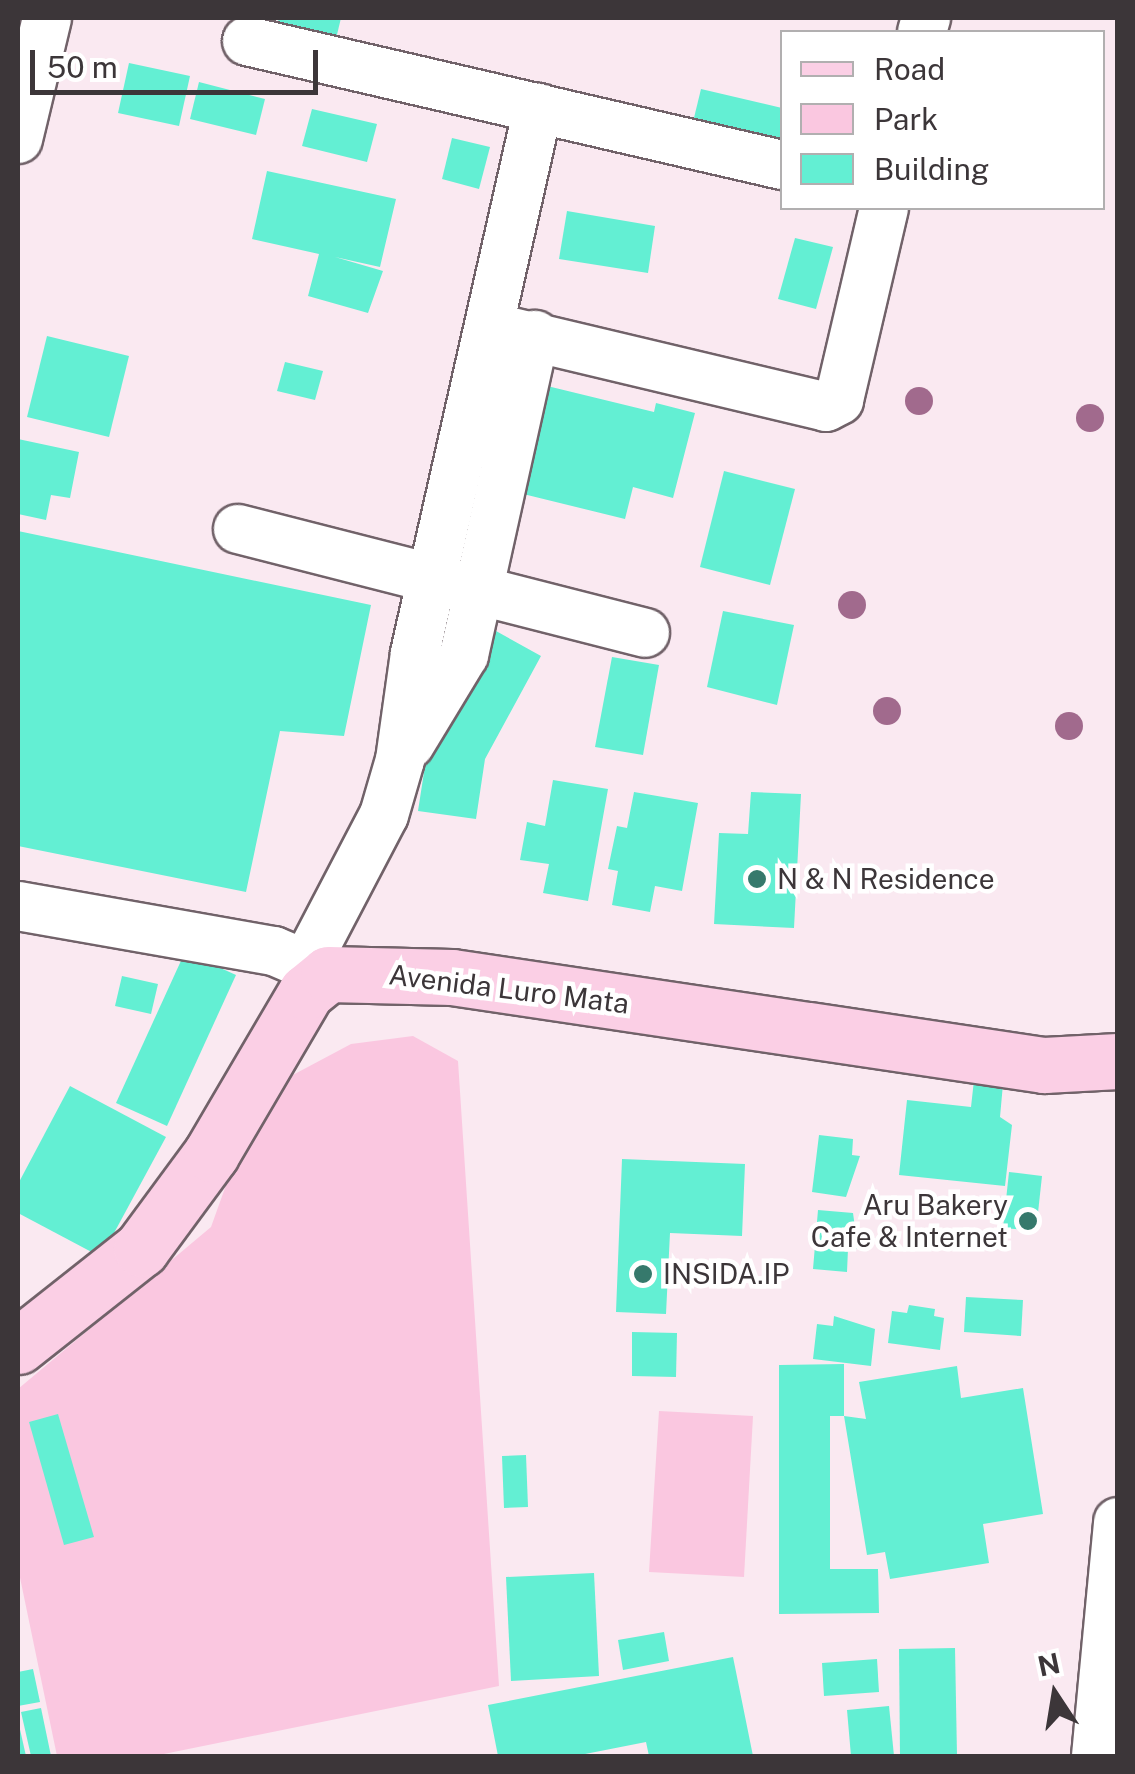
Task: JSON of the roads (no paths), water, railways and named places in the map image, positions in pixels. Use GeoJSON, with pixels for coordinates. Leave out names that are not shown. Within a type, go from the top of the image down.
{"type":"FeatureCollection","features":[{"type":"Feature","properties":{"kind":"main road","name":"Avenida Luro Mata"},"geometry":{"type":"LineString","coordinates":[[317,969],[452,977],[1044,1065],[1118,1061]]}},
{"type":"Feature","properties":{"kind":"main road"},"geometry":{"type":"LineString","coordinates":[[18,1346],[141,1249],[211,1154],[317,969]]}},
{"type":"Feature","properties":{"kind":"street"},"geometry":{"type":"LineString","coordinates":[[18,139],[47,18]]}},
{"type":"Feature","properties":{"kind":"street"},"geometry":{"type":"LineString","coordinates":[[247,41],[780,165]]}},
{"type":"Feature","properties":{"kind":"street"},"geometry":{"type":"LineString","coordinates":[[400,760],[464,655],[478,591],[538,108]]}},
{"type":"Feature","properties":{"kind":"street"},"geometry":{"type":"LineString","coordinates":[[513,331],[826,407],[839,400],[884,210]]}},
{"type":"Feature","properties":{"kind":"street"},"geometry":{"type":"LineString","coordinates":[[18,906],[274,950],[317,969],[384,815],[400,760],[432,579],[513,331]]}},
{"type":"Feature","properties":{"kind":"street"},"geometry":{"type":"LineString","coordinates":[[238,530],[646,633]]}},
{"type":"Feature","properties":{"kind":"street"},"geometry":{"type":"LineString","coordinates":[[1096,1756],[1118,1522]]}},
{"type":"Feature","properties":{"kind":"place","name":"N & N Residence"},"geometry":{"type":"Point","coordinates":[757,879]}},
{"type":"Feature","properties":{"kind":"place","name":"Aru Bakery Cafe & Internet"},"geometry":{"type":"Point","coordinates":[1028,1221]}},
{"type":"Feature","properties":{"kind":"place","name":"INSIDA.IP"},"geometry":{"type":"Point","coordinates":[643,1274]}}]}
